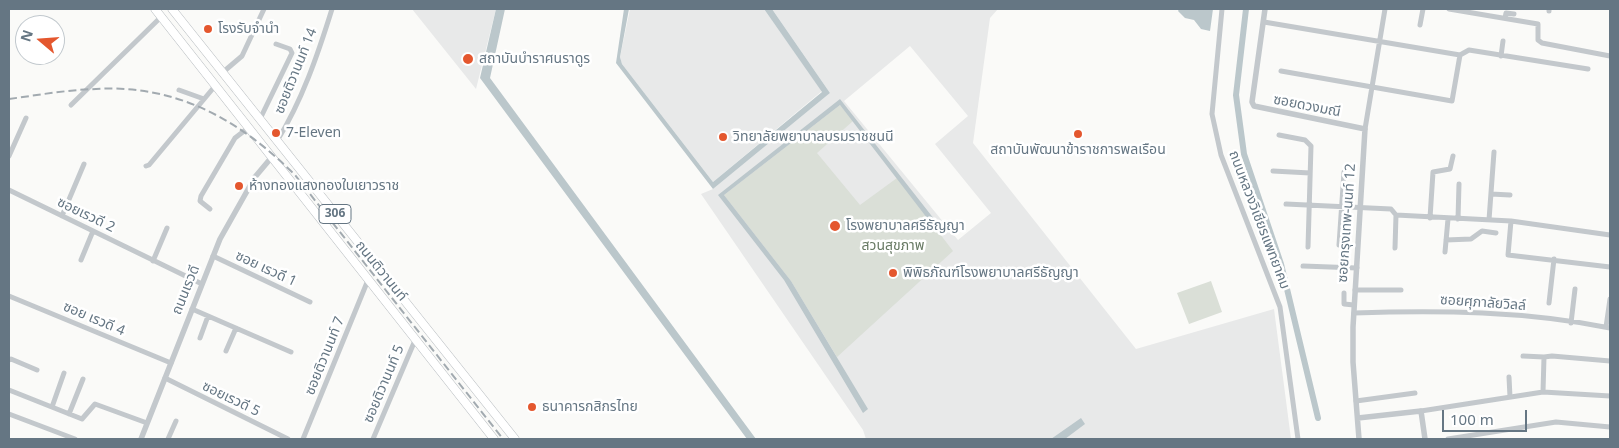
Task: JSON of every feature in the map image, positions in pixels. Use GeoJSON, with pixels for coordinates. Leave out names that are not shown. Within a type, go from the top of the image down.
{"type":"FeatureCollection","features":[{"type":"Feature","properties":{"kind":"main road","name":"ถนนติวานนท์"},"geometry":{"type":"LineString","coordinates":[[155,9],[494,439]]}},
{"type":"Feature","properties":{"kind":"main road","name":"ถนนติวานนท์"},"geometry":{"type":"LineString","coordinates":[[172,9],[515,439]]}},
{"type":"Feature","properties":{"kind":"main road"},"geometry":{"type":"LineString","coordinates":[[277,166],[293,162]]}},
{"type":"Feature","properties":{"kind":"main road"},"geometry":{"type":"LineString","coordinates":[[487,430],[499,419]]}},
{"type":"Feature","properties":{"kind":"street"},"geometry":{"type":"LineString","coordinates":[[222,72],[242,56],[264,9]]}},
{"type":"Feature","properties":{"kind":"street","name":"ซอยติวานนท์ 14"},"geometry":{"type":"LineString","coordinates":[[277,141],[318,53],[332,9]]}},
{"type":"Feature","properties":{"kind":"street","name":"ถนนหลวงวิเชียรแพทยาคม"},"geometry":{"type":"LineString","coordinates":[[1222,9],[1212,114],[1221,155],[1280,307],[1298,439]]}},
{"type":"Feature","properties":{"kind":"street","name":"ซอยดวงมณี"},"geometry":{"type":"LineString","coordinates":[[1265,9],[1252,102],[1254,106],[1365,129]]}},
{"type":"Feature","properties":{"kind":"street","name":"ซอยกรุงเทพ-นนท์ 12"},"geometry":{"type":"LineString","coordinates":[[1360,439],[1353,362],[1354,305],[1365,129],[1370,87],[1385,9]]}},
{"type":"Feature","properties":{"kind":"street"},"geometry":{"type":"LineString","coordinates":[[1420,25],[1423,9]]}},
{"type":"Feature","properties":{"kind":"street"},"geometry":{"type":"LineString","coordinates":[[1449,9],[1514,14]]}},
{"type":"Feature","properties":{"kind":"street"},"geometry":{"type":"LineString","coordinates":[[1505,13],[1538,24],[1538,40],[1542,42],[1610,56]]}},
{"type":"Feature","properties":{"kind":"street"},"geometry":{"type":"LineString","coordinates":[[71,105],[161,17]]}},
{"type":"Feature","properties":{"kind":"street"},"geometry":{"type":"LineString","coordinates":[[1264,22],[1460,55],[1469,50],[1588,69]]}},
{"type":"Feature","properties":{"kind":"street"},"geometry":{"type":"LineString","coordinates":[[1501,56],[1504,41]]}},
{"type":"Feature","properties":{"kind":"street"},"geometry":{"type":"LineString","coordinates":[[260,120],[292,53],[290,49],[276,44]]}},
{"type":"Feature","properties":{"kind":"street"},"geometry":{"type":"LineString","coordinates":[[1281,71],[1452,101],[1460,55]]}},
{"type":"Feature","properties":{"kind":"street"},"geometry":{"type":"LineString","coordinates":[[146,166],[149,165],[215,86]]}},
{"type":"Feature","properties":{"kind":"street"},"geometry":{"type":"LineString","coordinates":[[179,90],[204,99]]}},
{"type":"Feature","properties":{"kind":"street"},"geometry":{"type":"LineString","coordinates":[[9,156],[26,118]]}},
{"type":"Feature","properties":{"kind":"street"},"geometry":{"type":"LineString","coordinates":[[210,208],[200,201],[201,196],[235,138],[248,128]]}},
{"type":"Feature","properties":{"kind":"street"},"geometry":{"type":"LineString","coordinates":[[1279,135],[1310,142],[1308,247]]}},
{"type":"Feature","properties":{"kind":"street"},"geometry":{"type":"LineString","coordinates":[[1489,220],[1494,152]]}},
{"type":"Feature","properties":{"kind":"street"},"geometry":{"type":"LineString","coordinates":[[1430,218],[1433,172],[1450,169],[1453,156]]}},
{"type":"Feature","properties":{"kind":"street","name":"ถนนเรวดี"},"geometry":{"type":"LineString","coordinates":[[142,439],[213,256],[255,177],[271,158]]}},
{"type":"Feature","properties":{"kind":"street"},"geometry":{"type":"LineString","coordinates":[[62,216],[84,164]]}},
{"type":"Feature","properties":{"kind":"street"},"geometry":{"type":"LineString","coordinates":[[1273,171],[1310,173]]}},
{"type":"Feature","properties":{"kind":"street"},"geometry":{"type":"LineString","coordinates":[[1339,245],[1344,172]]}},
{"type":"Feature","properties":{"kind":"street"},"geometry":{"type":"LineString","coordinates":[[1458,219],[1459,184]]}},
{"type":"Feature","properties":{"kind":"street","name":"ซอยเรวดี 2"},"geometry":{"type":"LineString","coordinates":[[9,190],[202,284]]}},
{"type":"Feature","properties":{"kind":"street"},"geometry":{"type":"LineString","coordinates":[[1491,194],[1510,195]]}},
{"type":"Feature","properties":{"kind":"street"},"geometry":{"type":"LineString","coordinates":[[1286,204],[1391,209],[1396,215],[1395,248]]}},
{"type":"Feature","properties":{"kind":"street"},"geometry":{"type":"LineString","coordinates":[[1396,215],[1511,221],[1610,236]]}},
{"type":"Feature","properties":{"kind":"street"},"geometry":{"type":"LineString","coordinates":[[1445,252],[1448,219]]}},
{"type":"Feature","properties":{"kind":"street"},"geometry":{"type":"LineString","coordinates":[[1511,221],[1508,255],[1610,267]]}},
{"type":"Feature","properties":{"kind":"street"},"geometry":{"type":"LineString","coordinates":[[154,261],[167,228]]}},
{"type":"Feature","properties":{"kind":"street"},"geometry":{"type":"LineString","coordinates":[[81,260],[94,231]]}},
{"type":"Feature","properties":{"kind":"street"},"geometry":{"type":"LineString","coordinates":[[1446,240],[1471,239],[1482,231],[1496,234]]}},
{"type":"Feature","properties":{"kind":"street","name":"ซอย เรวดี 1"},"geometry":{"type":"LineString","coordinates":[[213,256],[310,302]]}},
{"type":"Feature","properties":{"kind":"street"},"geometry":{"type":"LineString","coordinates":[[1548,303],[1554,259]]}},
{"type":"Feature","properties":{"kind":"street"},"geometry":{"type":"LineString","coordinates":[[1303,266],[1357,268]]}},
{"type":"Feature","properties":{"kind":"street","name":"ซอยติวานนท์ 7"},"geometry":{"type":"LineString","coordinates":[[303,439],[368,280]]}},
{"type":"Feature","properties":{"kind":"street"},"geometry":{"type":"LineString","coordinates":[[1571,323],[1575,289]]}},
{"type":"Feature","properties":{"kind":"street"},"geometry":{"type":"LineString","coordinates":[[1355,290],[1401,290]]}},
{"type":"Feature","properties":{"kind":"street"},"geometry":{"type":"LineString","coordinates":[[1344,293],[1344,304],[1354,305]]}},
{"type":"Feature","properties":{"kind":"street","name":"ซอย เรวดี 4"},"geometry":{"type":"LineString","coordinates":[[9,296],[171,363]]}},
{"type":"Feature","properties":{"kind":"street"},"geometry":{"type":"LineString","coordinates":[[1608,328],[1610,299]]}},
{"type":"Feature","properties":{"kind":"street"},"geometry":{"type":"LineString","coordinates":[[192,309],[291,352]]}},
{"type":"Feature","properties":{"kind":"street","name":"ซอยศุภาลัยวิลล์"},"geometry":{"type":"LineString","coordinates":[[1354,313],[1440,310],[1608,328]]}},
{"type":"Feature","properties":{"kind":"street"},"geometry":{"type":"LineString","coordinates":[[200,338],[208,316]]}},
{"type":"Feature","properties":{"kind":"street"},"geometry":{"type":"LineString","coordinates":[[226,351],[236,328]]}},
{"type":"Feature","properties":{"kind":"street","name":"ซอยติวานนท์ 5"},"geometry":{"type":"LineString","coordinates":[[373,439],[416,338]]}},
{"type":"Feature","properties":{"kind":"street"},"geometry":{"type":"LineString","coordinates":[[1523,356],[1544,358],[1552,356],[1610,361]]}},
{"type":"Feature","properties":{"kind":"street"},"geometry":{"type":"LineString","coordinates":[[9,360],[11,358],[37,370]]}},
{"type":"Feature","properties":{"kind":"street"},"geometry":{"type":"LineString","coordinates":[[1543,392],[1544,358]]}},
{"type":"Feature","properties":{"kind":"street"},"geometry":{"type":"LineString","coordinates":[[52,407],[64,373]]}},
{"type":"Feature","properties":{"kind":"street"},"geometry":{"type":"LineString","coordinates":[[1509,377],[1510,397]]}},
{"type":"Feature","properties":{"kind":"street","name":"ซอยเรวดี 5"},"geometry":{"type":"LineString","coordinates":[[165,378],[288,439]]}},
{"type":"Feature","properties":{"kind":"street"},"geometry":{"type":"LineString","coordinates":[[69,414],[83,380]]}},
{"type":"Feature","properties":{"kind":"street"},"geometry":{"type":"LineString","coordinates":[[9,390],[84,418],[96,404],[147,423]]}},
{"type":"Feature","properties":{"kind":"street"},"geometry":{"type":"LineString","coordinates":[[1356,401],[1415,392]]}},
{"type":"Feature","properties":{"kind":"street"},"geometry":{"type":"LineString","coordinates":[[1358,418],[1421,411],[1543,392],[1610,396]]}},
{"type":"Feature","properties":{"kind":"street"},"geometry":{"type":"LineString","coordinates":[[1421,411],[1424,439]]}},
{"type":"Feature","properties":{"kind":"street"},"geometry":{"type":"LineString","coordinates":[[9,414],[75,439]]}},
{"type":"Feature","properties":{"kind":"street"},"geometry":{"type":"LineString","coordinates":[[168,439],[176,421]]}},
{"type":"Feature","properties":{"kind":"street"},"geometry":{"type":"LineString","coordinates":[[1448,439],[1556,422],[1610,427]]}},
{"type":"Feature","properties":{"kind":"shaded area","name":"สถาบันบำราศนราดูร"},"geometry":{"type":"Polygon","coordinates":[[[412,9],[496,9],[476,89],[412,9]]]}},
{"type":"Feature","properties":{"kind":"shaded area"},"geometry":{"type":"Polygon","coordinates":[[[496,9],[505,9],[490,78],[756,439],[747,439],[480,78],[496,9]]]}},
{"type":"Feature","properties":{"kind":"shaded area"},"geometry":{"type":"Polygon","coordinates":[[[624,9],[629,9],[620,57],[622,64],[713,182],[822,92],[764,9],[772,9],[830,93],[713,189],[616,63],[624,9]]]}},
{"type":"Feature","properties":{"kind":"shaded area","name":"วิทยาลัยพยาบาลบรมราชชนนี"},"geometry":{"type":"Polygon","coordinates":[[[630,9],[764,9],[822,91],[713,182],[622,64],[620,57],[630,9]]]}},
{"type":"Feature","properties":{"kind":"shaded area","name":"โรงพยาบาลศรีธัญญา"},"geometry":{"type":"Polygon","coordinates":[[[772,9],[998,9],[990,18],[973,143],[1136,349],[1274,309],[1291,439],[866,439],[863,430],[701,194],[713,189],[830,93],[772,9]],[[910,46],[844,101],[958,240],[991,213],[935,144],[968,116],[910,46]]]}},
{"type":"Feature","properties":{"kind":"shaded area"},"geometry":{"type":"Polygon","coordinates":[[[1179,9],[1213,9],[1210,31],[1201,29],[1194,20],[1185,18],[1178,11],[1179,9]]]}},
{"type":"Feature","properties":{"kind":"shaded area"},"geometry":{"type":"Polygon","coordinates":[[[840,99],[938,224],[934,227],[840,105],[724,195],[791,281],[868,409],[863,413],[784,280],[718,195],[840,99]]]}},
{"type":"Feature","properties":{"kind":"shaded area"},"geometry":{"type":"Polygon","coordinates":[[[1081,418],[1085,424],[1065,439],[1051,439],[1081,418]]]}},
{"type":"Feature","properties":{"kind":"green space","name":"สวนสุขภาพ"},"geometry":{"type":"Polygon","coordinates":[[[840,105],[853,121],[817,153],[860,205],[897,178],[953,251],[837,357],[791,281],[724,195],[840,105]]]}},
{"type":"Feature","properties":{"kind":"green space"},"geometry":{"type":"Polygon","coordinates":[[[1211,281],[1222,312],[1189,324],[1177,293],[1211,281]]]}},
{"type":"Feature","properties":{"kind":"waterway"},"geometry":{"type":"LineString","coordinates":[[1246,9],[1236,95],[1244,154],[1281,264],[1318,418]]}},
{"type":"Feature","properties":{"kind":"railway"},"geometry":{"type":"LineString","coordinates":[[9,99],[96,89],[125,89],[153,93],[180,100],[229,122],[274,155],[295,175],[503,439]]}},
{"type":"Feature","properties":{"kind":"place","name":"โรงรับจำนำ"},"geometry":{"type":"Point","coordinates":[208,29]}},
{"type":"Feature","properties":{"kind":"place","name":"สถาบันบำราศนราดูร"},"geometry":{"type":"Point","coordinates":[468,59]}},
{"type":"Feature","properties":{"kind":"place","name":"7-Eleven"},"geometry":{"type":"Point","coordinates":[276,133]}},
{"type":"Feature","properties":{"kind":"place","name":"สถาบันพัฒนาข้าราชการพลเรือน"},"geometry":{"type":"Point","coordinates":[1078,134]}},
{"type":"Feature","properties":{"kind":"place","name":"วิทยาลัยพยาบาลบรมราชชนนี"},"geometry":{"type":"Point","coordinates":[723,137]}},
{"type":"Feature","properties":{"kind":"place","name":"ห้างทองแสงทองใบเยาวราช"},"geometry":{"type":"Point","coordinates":[239,186]}},
{"type":"Feature","properties":{"kind":"place","name":"โรงพยาบาลศรีธัญญา"},"geometry":{"type":"Point","coordinates":[835,226]}},
{"type":"Feature","properties":{"kind":"place","name":"พิพิธภัณฑ์โรงพยาบาลศรีธัญญา"},"geometry":{"type":"Point","coordinates":[893,273]}},
{"type":"Feature","properties":{"kind":"place","name":"ธนาคารกสิกรไทย"},"geometry":{"type":"Point","coordinates":[532,407]}}]}
